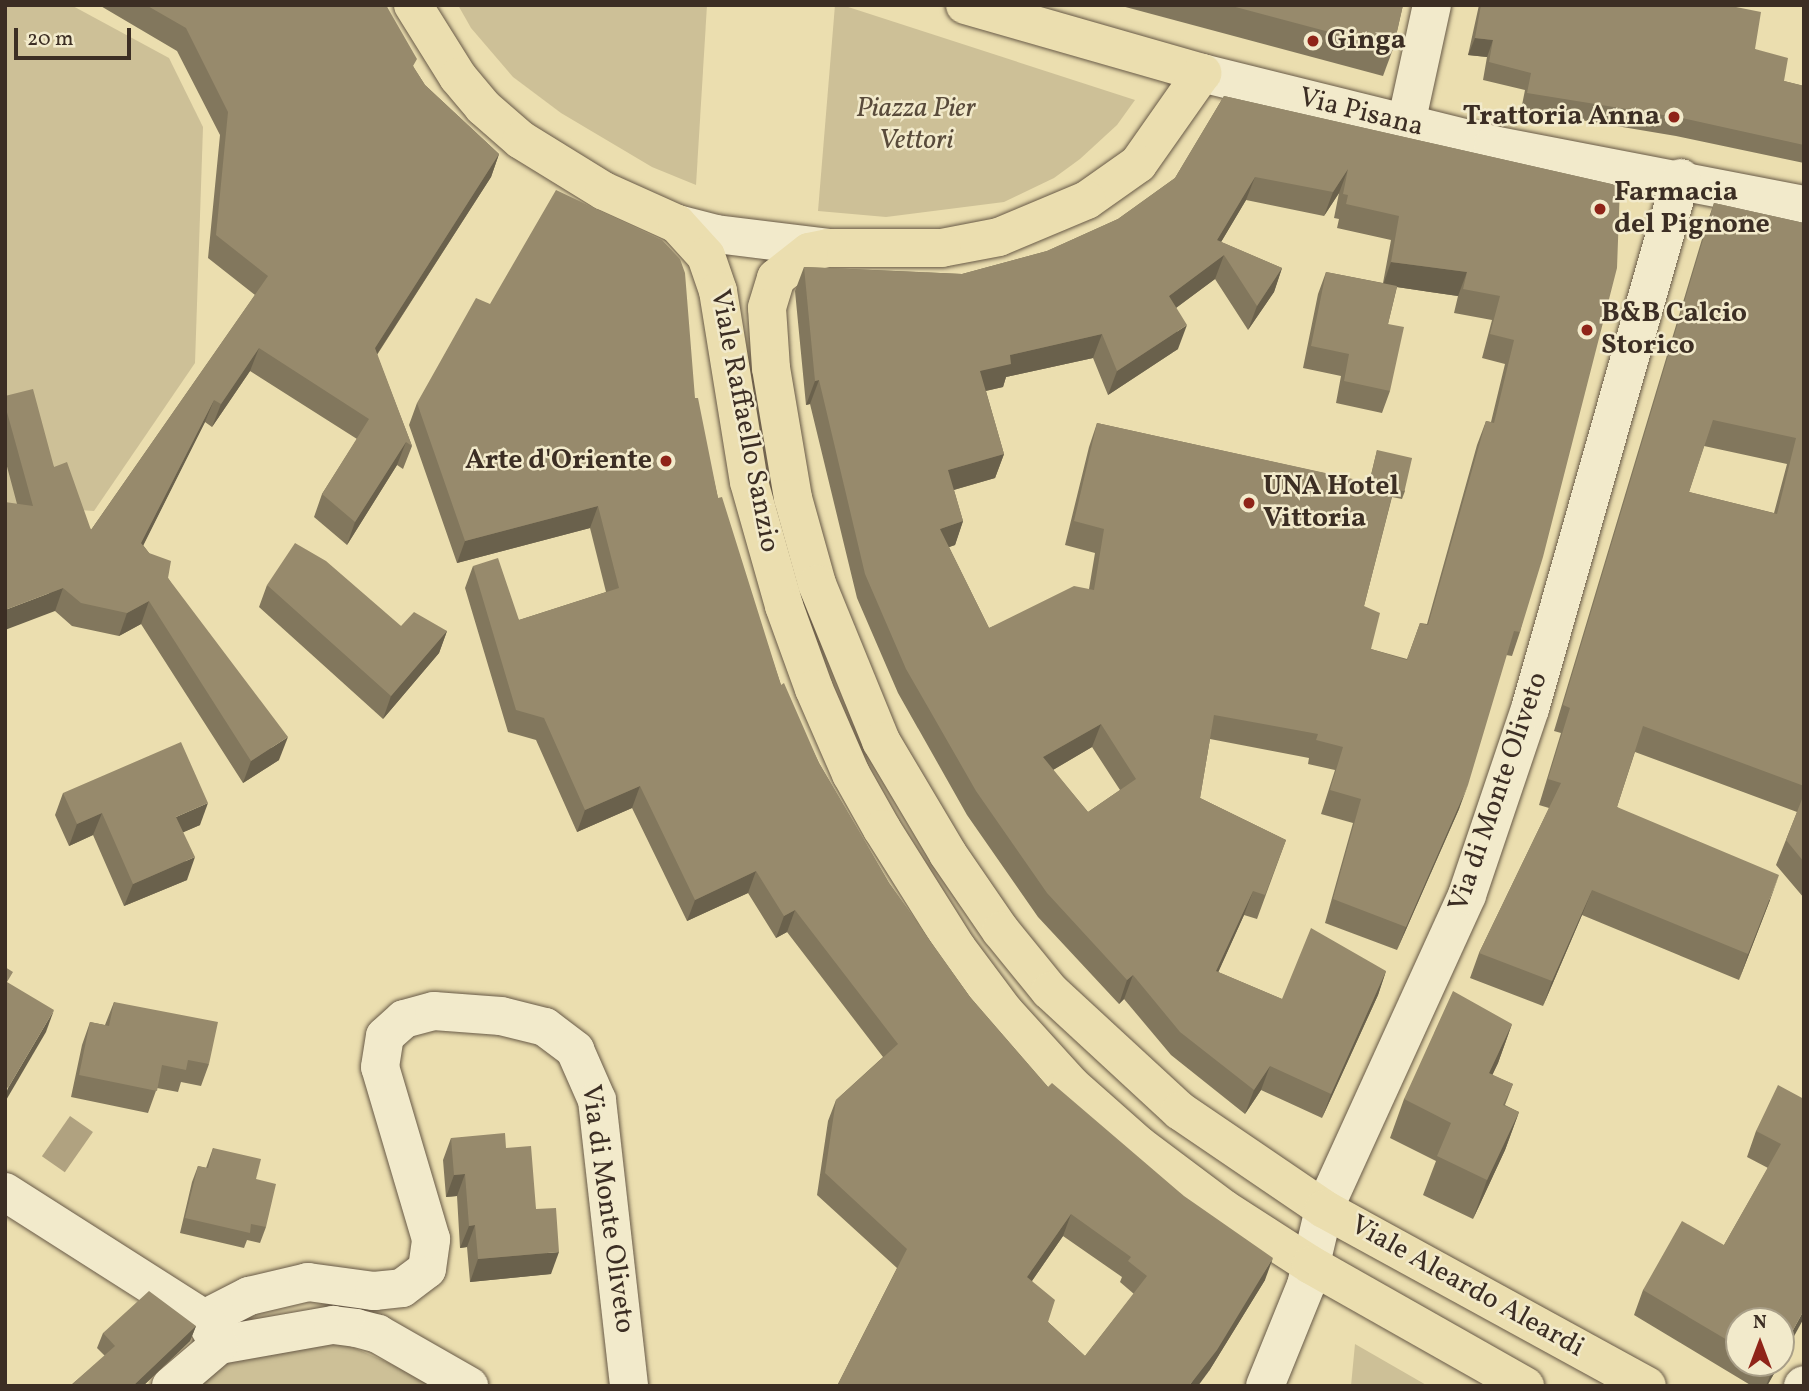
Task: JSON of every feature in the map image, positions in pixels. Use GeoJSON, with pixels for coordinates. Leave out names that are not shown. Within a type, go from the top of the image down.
{"type":"FeatureCollection","features":[{"type":"Feature","properties":{"kind":"main road"},"geometry":{"type":"LineString","coordinates":[[413,5],[458,77],[483,107],[521,140],[572,174],[677,224]]}},
{"type":"Feature","properties":{"kind":"main road","name":"Via Pisana"},"geometry":{"type":"LineString","coordinates":[[965,5],[1202,73]]}},
{"type":"Feature","properties":{"kind":"main road"},"geometry":{"type":"LineString","coordinates":[[828,248],[942,248],[999,237],[1050,218],[1087,200],[1138,164],[1202,73]]}},
{"type":"Feature","properties":{"kind":"main road","name":"Viale Raffaello Sanzio"},"geometry":{"type":"LineString","coordinates":[[677,224],[701,249],[714,273],[749,482],[784,606],[851,774],[915,885],[1004,1012],[1071,1086],[1192,1186],[1311,1265]]}},
{"type":"Feature","properties":{"kind":"main road","name":"Viale Raffaello Sanzio"},"geometry":{"type":"LineString","coordinates":[[828,248],[798,258],[776,278],[767,308],[771,368],[793,498],[813,571],[847,668],[881,741],[947,854],[1050,991],[1180,1111],[1324,1209]]}},
{"type":"Feature","properties":{"kind":"main road","name":"Viale Aleardo Aleardi"},"geometry":{"type":"LineString","coordinates":[[1324,1209],[1647,1386]]}},
{"type":"Feature","properties":{"kind":"main road","name":"Viale Aleardo Aleardi"},"geometry":{"type":"LineString","coordinates":[[1311,1265],[1525,1386]]}},
{"type":"Feature","properties":{"kind":"street"},"geometry":{"type":"LineString","coordinates":[[1406,124],[1432,5]]}},
{"type":"Feature","properties":{"kind":"street","name":"Via Pisana"},"geometry":{"type":"LineString","coordinates":[[1202,73],[1406,124],[1804,205]]}},
{"type":"Feature","properties":{"kind":"street","name":"Via di Monte Oliveto"},"geometry":{"type":"LineString","coordinates":[[1265,1386],[1311,1265],[1324,1209],[1467,895],[1530,709],[1681,178]]}},
{"type":"Feature","properties":{"kind":"street"},"geometry":{"type":"LineString","coordinates":[[677,224],[716,234],[828,248]]}},
{"type":"Feature","properties":{"kind":"street","name":"Via di Monte Oliveto"},"geometry":{"type":"LineString","coordinates":[[171,1386],[212,1332],[249,1297],[309,1282],[374,1291],[402,1288],[416,1281],[427,1269],[431,1239],[380,1067],[381,1046],[395,1026],[414,1015],[454,1011],[501,1016],[545,1027],[575,1050],[593,1084],[629,1386]]}},
{"type":"Feature","properties":{"kind":"street"},"geometry":{"type":"LineString","coordinates":[[5,1192],[212,1332],[333,1325],[356,1328],[378,1334],[469,1386]]}},
{"type":"Feature","properties":{"kind":"green space"},"geometry":{"type":"Polygon","coordinates":[[[5,5],[71,5],[169,58],[203,127],[195,363],[94,511],[5,505],[5,5]]]}},
{"type":"Feature","properties":{"kind":"green space"},"geometry":{"type":"Polygon","coordinates":[[[458,5],[707,5],[696,185],[652,167],[561,113],[513,77],[471,28],[458,5]]]}},
{"type":"Feature","properties":{"kind":"green space","name":"Piazza Pier Vettori"},"geometry":{"type":"Polygon","coordinates":[[[835,5],[842,5],[1135,100],[1117,125],[1080,159],[1054,178],[1004,202],[886,217],[818,211],[835,5]]]}},
{"type":"Feature","properties":{"kind":"green space"},"geometry":{"type":"Polygon","coordinates":[[[329,1337],[442,1386],[183,1386],[205,1367],[329,1337]]]}},
{"type":"Feature","properties":{"kind":"green space"},"geometry":{"type":"Polygon","coordinates":[[[1355,1344],[1428,1386],[1351,1386],[1355,1344]]]}},
{"type":"Feature","properties":{"kind":"shaded area"},"geometry":{"type":"Polygon","coordinates":[[[70,1116],[93,1132],[65,1172],[42,1156],[70,1116]]]}},
{"type":"Feature","properties":{"kind":"building"},"geometry":{"type":"Polygon","coordinates":[[[146,5],[386,5],[417,59],[413,66],[425,85],[499,154],[375,348],[412,446],[406,442],[355,522],[322,494],[369,419],[259,348],[221,404],[214,400],[141,543],[149,553],[171,561],[168,578],[288,737],[251,761],[149,601],[127,613],[81,603],[63,588],[5,610],[5,502],[33,506],[5,405],[5,396],[33,389],[54,467],[67,462],[91,530],[268,276],[216,235],[228,112],[186,28],[146,5]]]}},
{"type":"Feature","properties":{"kind":"building"},"geometry":{"type":"Polygon","coordinates":[[[1228,5],[1403,5],[1393,49],[1228,5]]]}},
{"type":"Feature","properties":{"kind":"building"},"geometry":{"type":"Polygon","coordinates":[[[1481,5],[1726,5],[1761,12],[1755,49],[1788,58],[1784,81],[1804,86],[1804,145],[1682,118],[1527,93],[1531,73],[1489,62],[1493,40],[1475,38],[1481,5]]]}},
{"type":"Feature","properties":{"kind":"building"},"geometry":{"type":"Polygon","coordinates":[[[1224,96],[1620,186],[1617,268],[1543,557],[1520,632],[1514,631],[1468,785],[1406,927],[1333,899],[1361,799],[1330,790],[1343,747],[1316,740],[1318,734],[1214,715],[1200,798],[1286,840],[1265,895],[1253,891],[1216,971],[1282,999],[1311,928],[1386,971],[1331,1094],[1270,1066],[1254,1090],[1180,1032],[1133,975],[1127,980],[1047,893],[976,791],[906,669],[865,574],[819,380],[815,381],[804,267],[962,274],[1047,251],[1118,219],[1175,178],[1224,96]],[[1348,169],[1333,192],[1255,177],[1217,240],[1282,268],[1257,306],[1224,255],[1169,296],[1187,325],[1117,371],[1102,334],[1010,355],[1011,364],[980,371],[1004,454],[948,470],[963,521],[940,529],[989,628],[1074,586],[1094,590],[1104,529],[1074,521],[1097,423],[1394,488],[1364,606],[1380,613],[1371,649],[1407,660],[1420,623],[1428,625],[1486,421],[1494,423],[1514,340],[1490,334],[1500,296],[1463,289],[1467,272],[1391,262],[1399,216],[1346,204],[1348,195],[1343,194],[1348,169]],[[1101,724],[1043,757],[1088,812],[1136,779],[1101,724]]]}},
{"type":"Feature","properties":{"kind":"building"},"geometry":{"type":"Polygon","coordinates":[[[556,190],[662,240],[680,259],[685,273],[695,398],[698,398],[718,498],[722,497],[781,685],[784,683],[819,763],[889,883],[970,997],[1048,1087],[1052,1083],[1184,1196],[1273,1258],[1217,1350],[1189,1386],[837,1386],[907,1249],[825,1173],[836,1100],[898,1044],[795,910],[784,916],[756,871],[695,900],[640,786],[585,810],[544,718],[516,710],[473,566],[498,558],[519,620],[619,588],[598,506],[465,541],[417,403],[476,298],[490,304],[556,190]],[[1071,1214],[1027,1277],[1055,1300],[1048,1322],[1085,1356],[1147,1276],[1128,1261],[1131,1257],[1071,1214]]]}},
{"type":"Feature","properties":{"kind":"building"},"geometry":{"type":"Polygon","coordinates":[[[1714,203],[1804,223],[1804,786],[1643,726],[1617,807],[1779,875],[1748,954],[1592,890],[1552,981],[1479,953],[1561,783],[1548,779],[1570,708],[1563,705],[1714,203]],[[1713,420],[1689,492],[1777,514],[1796,438],[1713,420]]]}},
{"type":"Feature","properties":{"kind":"building"},"geometry":{"type":"Polygon","coordinates":[[[1326,272],[1397,286],[1388,324],[1404,327],[1390,391],[1344,381],[1349,354],[1311,346],[1326,272]]]}},
{"type":"Feature","properties":{"kind":"building"},"geometry":{"type":"Polygon","coordinates":[[[1377,450],[1412,458],[1404,491],[1369,483],[1377,450]]]}},
{"type":"Feature","properties":{"kind":"building"},"geometry":{"type":"Polygon","coordinates":[[[295,543],[326,561],[401,626],[414,612],[447,631],[391,696],[267,585],[295,543]]]}},
{"type":"Feature","properties":{"kind":"building"},"geometry":{"type":"Polygon","coordinates":[[[181,742],[208,803],[176,817],[195,857],[133,884],[102,813],[77,824],[63,793],[181,742]]]}},
{"type":"Feature","properties":{"kind":"building"},"geometry":{"type":"Polygon","coordinates":[[[1804,794],[1804,862],[1786,840],[1804,794]]]}},
{"type":"Feature","properties":{"kind":"building"},"geometry":{"type":"Polygon","coordinates":[[[5,967],[13,972],[7,982],[54,1010],[8,1088],[5,1086],[5,967]]]}},
{"type":"Feature","properties":{"kind":"building"},"geometry":{"type":"Polygon","coordinates":[[[1453,991],[1512,1024],[1489,1073],[1513,1084],[1503,1105],[1519,1112],[1487,1180],[1437,1156],[1451,1123],[1404,1099],[1453,991]]]}},
{"type":"Feature","properties":{"kind":"building"},"geometry":{"type":"Polygon","coordinates":[[[114,1002],[218,1022],[209,1064],[188,1060],[186,1070],[162,1065],[157,1091],[79,1075],[90,1022],[109,1026],[114,1002]]]}},
{"type":"Feature","properties":{"kind":"building"},"geometry":{"type":"Polygon","coordinates":[[[1778,1085],[1804,1099],[1804,1310],[1795,1326],[1795,1307],[1725,1307],[1725,1339],[1643,1290],[1682,1221],[1724,1245],[1781,1144],[1756,1131],[1778,1085]]]}},
{"type":"Feature","properties":{"kind":"building"},"geometry":{"type":"Polygon","coordinates":[[[505,1133],[506,1148],[531,1146],[536,1209],[556,1208],[559,1252],[478,1259],[475,1225],[469,1226],[465,1174],[454,1175],[451,1138],[505,1133]]]}},
{"type":"Feature","properties":{"kind":"building"},"geometry":{"type":"Polygon","coordinates":[[[213,1148],[261,1159],[256,1179],[276,1184],[266,1227],[251,1224],[250,1233],[185,1218],[198,1166],[208,1168],[213,1148]]]}},
{"type":"Feature","properties":{"kind":"building"},"geometry":{"type":"Polygon","coordinates":[[[149,1291],[196,1326],[133,1386],[70,1386],[115,1346],[103,1333],[149,1291]]]}},
{"type":"Feature","properties":{"kind":"place","name":"Ginga"},"geometry":{"type":"Point","coordinates":[1313,41]}},
{"type":"Feature","properties":{"kind":"place","name":"Trattoria Anna"},"geometry":{"type":"Point","coordinates":[1674,117]}},
{"type":"Feature","properties":{"kind":"place","name":"Farmacia del Pignone"},"geometry":{"type":"Point","coordinates":[1600,209]}},
{"type":"Feature","properties":{"kind":"place","name":"B&B Calcio Storico"},"geometry":{"type":"Point","coordinates":[1587,330]}},
{"type":"Feature","properties":{"kind":"place","name":"Arte d'Oriente"},"geometry":{"type":"Point","coordinates":[666,461]}},
{"type":"Feature","properties":{"kind":"place","name":"UNA Hotel Vittoria"},"geometry":{"type":"Point","coordinates":[1249,503]}}]}
